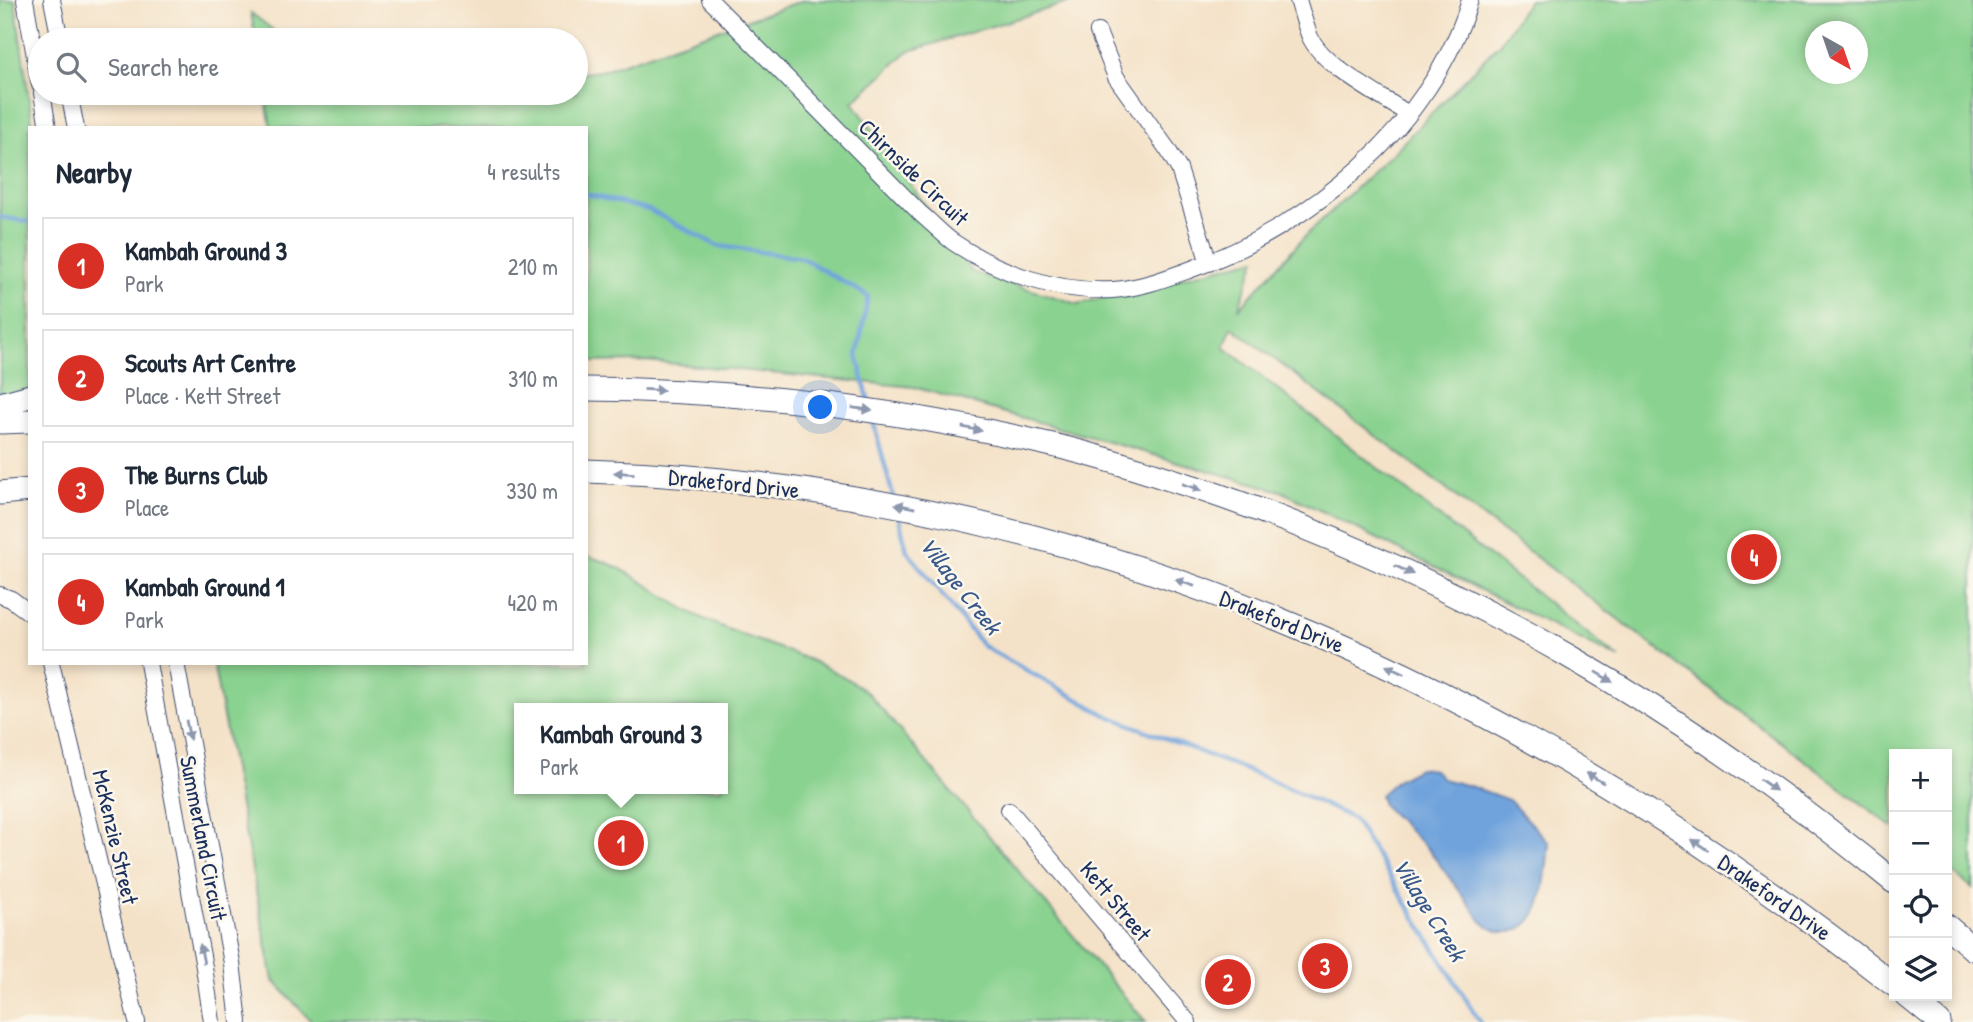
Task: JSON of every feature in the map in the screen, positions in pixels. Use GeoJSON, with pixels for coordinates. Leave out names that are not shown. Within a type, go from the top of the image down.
{"type":"FeatureCollection","features":[{"type":"Feature","properties":{"kind":"highway"},"geometry":{"type":"LineString","coordinates":[[588,388],[661,390],[819,403],[905,416],[1050,445],[1165,478],[1272,514],[1396,566],[1494,614],[1612,682],[1709,743],[1790,801],[1889,878]]}},
{"type":"Feature","properties":{"kind":"highway"},"geometry":{"type":"LineString","coordinates":[[0,404],[28,397]]}},
{"type":"Feature","properties":{"kind":"highway"},"geometry":{"type":"LineString","coordinates":[[0,422],[28,421]]}},
{"type":"Feature","properties":{"kind":"highway","name":"Drakeford Drive"},"geometry":{"type":"LineString","coordinates":[[588,471],[748,482],[862,498],[947,514],[1043,538],[1137,566],[1235,600],[1333,641],[1455,699],[1550,752],[1658,817],[1757,883],[1889,981]]}},
{"type":"Feature","properties":{"kind":"highway"},"geometry":{"type":"LineString","coordinates":[[1952,930],[1973,949]]}},
{"type":"Feature","properties":{"kind":"highway"},"geometry":{"type":"LineString","coordinates":[[1913,1001],[1939,1022]]}},
{"type":"Feature","properties":{"kind":"street"},"geometry":{"type":"LineString","coordinates":[[24,0],[29,28]]}},
{"type":"Feature","properties":{"kind":"street"},"geometry":{"type":"LineString","coordinates":[[52,0],[58,28]]}},
{"type":"Feature","properties":{"kind":"street","name":"Chirnside Circuit"},"geometry":{"type":"LineString","coordinates":[[710,0],[921,214],[951,240],[985,262],[1041,282],[1095,290],[1148,285],[1209,263],[1257,241],[1312,206],[1360,167],[1425,92],[1446,55],[1469,0]]}},
{"type":"Feature","properties":{"kind":"street"},"geometry":{"type":"LineString","coordinates":[[1298,0],[1310,37],[1320,53],[1408,114]]}},
{"type":"Feature","properties":{"kind":"street"},"geometry":{"type":"LineString","coordinates":[[1098,32],[1116,77],[1179,169],[1209,263]]}},
{"type":"Feature","properties":{"kind":"street"},"geometry":{"type":"LineString","coordinates":[[44,105],[48,126]]}},
{"type":"Feature","properties":{"kind":"street"},"geometry":{"type":"LineString","coordinates":[[71,105],[76,126]]}},
{"type":"Feature","properties":{"kind":"street"},"geometry":{"type":"LineString","coordinates":[[0,595],[11,598],[28,611]]}},
{"type":"Feature","properties":{"kind":"street","name":"McKenzie Street"},"geometry":{"type":"LineString","coordinates":[[51,665],[137,1022]]}},
{"type":"Feature","properties":{"kind":"street","name":"Summerland Circuit"},"geometry":{"type":"LineString","coordinates":[[148,665],[212,1022]]}},
{"type":"Feature","properties":{"kind":"street","name":"Summerland Circuit"},"geometry":{"type":"LineString","coordinates":[[176,665],[229,951],[239,1022]]}},
{"type":"Feature","properties":{"kind":"street","name":"Kett Street"},"geometry":{"type":"LineString","coordinates":[[1009,810],[1188,1022]]}},
{"type":"Feature","properties":{"kind":"green space"},"geometry":{"type":"Polygon","coordinates":[[[0,0],[15,0],[33,126],[28,126],[28,390],[0,397],[0,0]]]}},
{"type":"Feature","properties":{"kind":"green space"},"geometry":{"type":"Polygon","coordinates":[[[804,0],[1077,0],[907,52],[853,102],[972,272],[1078,304],[1256,259],[1238,310],[1306,235],[1393,153],[1499,44],[1529,0],[1973,0],[1973,888],[1952,872],[1952,749],[1889,749],[1889,824],[1232,327],[1224,347],[1620,659],[1281,491],[914,387],[645,361],[588,362],[588,126],[271,126],[267,105],[588,105],[588,73],[601,71],[804,0]]]}},
{"type":"Feature","properties":{"kind":"green space"},"geometry":{"type":"Polygon","coordinates":[[[251,13],[270,28],[254,28],[251,13]]]}},
{"type":"Feature","properties":{"kind":"green space"},"geometry":{"type":"Polygon","coordinates":[[[588,557],[618,568],[689,612],[810,660],[869,694],[1146,1022],[312,1022],[273,980],[213,665],[588,665],[588,557]]]}},
{"type":"Feature","properties":{"kind":"water"},"geometry":{"type":"Polygon","coordinates":[[[1419,768],[1434,770],[1443,779],[1509,800],[1549,843],[1540,903],[1531,920],[1524,926],[1517,930],[1501,932],[1484,924],[1429,850],[1383,805],[1380,795],[1398,779],[1419,768]]]}},
{"type":"Feature","properties":{"kind":"waterway","name":"Village Creek"},"geometry":{"type":"LineString","coordinates":[[588,195],[649,210],[718,246],[802,258],[868,296],[857,356],[869,402]]}},
{"type":"Feature","properties":{"kind":"waterway","name":"Village Creek"},"geometry":{"type":"LineString","coordinates":[[0,217],[28,222]]}},
{"type":"Feature","properties":{"kind":"waterway","name":"Village Creek"},"geometry":{"type":"LineString","coordinates":[[872,417],[894,500]]}},
{"type":"Feature","properties":{"kind":"waterway","name":"Village Creek"},"geometry":{"type":"LineString","coordinates":[[898,515],[907,551],[983,646],[1106,715],[1271,780],[1354,819],[1480,1022]]}},
{"type":"Feature","properties":{"kind":"place","name":"Kambah Ground 1"},"geometry":{"type":"Point","coordinates":[1754,557]}},
{"type":"Feature","properties":{"kind":"place","name":"Kambah Ground 3"},"geometry":{"type":"Point","coordinates":[621,843]}},
{"type":"Feature","properties":{"kind":"place","name":"The Burns Club"},"geometry":{"type":"Point","coordinates":[1325,966]}},
{"type":"Feature","properties":{"kind":"place","name":"Scouts Art Centre"},"geometry":{"type":"Point","coordinates":[1228,982]}}]}
